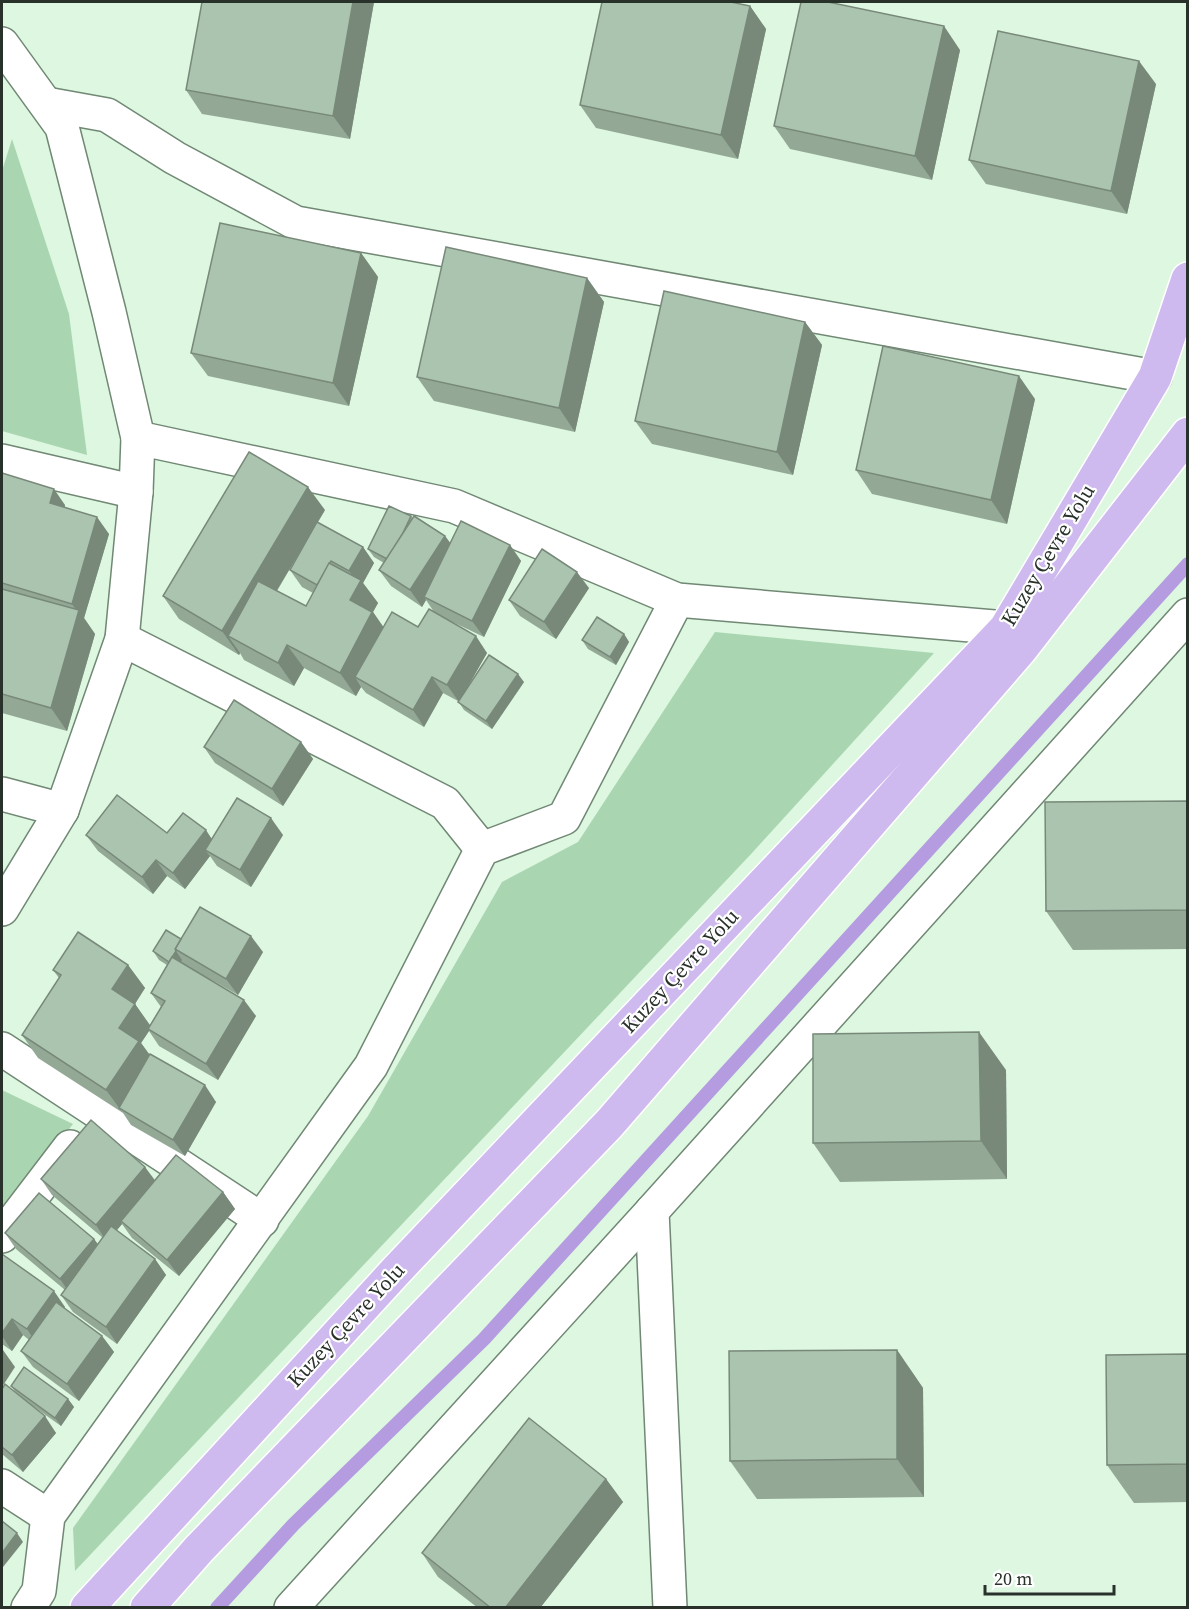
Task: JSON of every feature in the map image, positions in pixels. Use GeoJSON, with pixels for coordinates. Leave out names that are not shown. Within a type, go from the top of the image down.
{"type":"FeatureCollection","features":[{"type":"Feature","properties":{"kind":"main road","name":"Kuzey Çevre Yolu"},"geometry":{"type":"LineString","coordinates":[[87,1608],[395,1272],[1006,628],[1155,377],[1188,279]]}},
{"type":"Feature","properties":{"kind":"main road","name":"Kuzey Çevre Yolu"},"geometry":{"type":"LineString","coordinates":[[147,1608],[199,1549],[609,1124],[1021,649],[1188,434]]}},
{"type":"Feature","properties":{"kind":"street"},"geometry":{"type":"LineString","coordinates":[[2,44],[62,127],[138,438],[136,492],[122,639],[62,810],[2,909]]}},
{"type":"Feature","properties":{"kind":"street"},"geometry":{"type":"LineString","coordinates":[[46,104],[108,115],[175,158],[296,223],[1155,377]]}},
{"type":"Feature","properties":{"kind":"street"},"geometry":{"type":"LineString","coordinates":[[138,438],[454,506],[676,600],[1006,628]]}},
{"type":"Feature","properties":{"kind":"street"},"geometry":{"type":"LineString","coordinates":[[2,461],[136,492]]}},
{"type":"Feature","properties":{"kind":"street"},"geometry":{"type":"LineString","coordinates":[[28,1608],[39,1591],[48,1516],[371,1066],[482,849],[564,818],[676,600]]}},
{"type":"Feature","properties":{"kind":"street"},"geometry":{"type":"LineString","coordinates":[[291,1608],[1188,615]]}},
{"type":"Feature","properties":{"kind":"street"},"geometry":{"type":"LineString","coordinates":[[122,639],[445,803],[482,849]]}},
{"type":"Feature","properties":{"kind":"street"},"geometry":{"type":"LineString","coordinates":[[2,794],[62,810]]}},
{"type":"Feature","properties":{"kind":"street"},"geometry":{"type":"LineString","coordinates":[[2,1049],[262,1220]]}},
{"type":"Feature","properties":{"kind":"street"},"geometry":{"type":"LineString","coordinates":[[2,1236],[97,1112]]}},
{"type":"Feature","properties":{"kind":"street"},"geometry":{"type":"LineString","coordinates":[[652,1211],[670,1608]]}},
{"type":"Feature","properties":{"kind":"street"},"geometry":{"type":"LineString","coordinates":[[2,1486],[48,1516]]}},
{"type":"Feature","properties":{"kind":"green space"},"geometry":{"type":"Polygon","coordinates":[[[12,139],[69,314],[87,455],[2,431],[2,171],[12,139]]]}},
{"type":"Feature","properties":{"kind":"green space"},"geometry":{"type":"Polygon","coordinates":[[[715,632],[934,653],[752,853],[75,1571],[73,1528],[368,1116],[502,882],[578,842],[715,632]]]}},
{"type":"Feature","properties":{"kind":"green space"},"geometry":{"type":"Polygon","coordinates":[[[2,1090],[73,1124],[2,1216],[2,1090]]]}},
{"type":"Feature","properties":{"kind":"building"},"geometry":{"type":"Polygon","coordinates":[[[202,2],[353,2],[333,116],[186,90],[202,2]]]}},
{"type":"Feature","properties":{"kind":"building"},"geometry":{"type":"Polygon","coordinates":[[[602,2],[731,2],[750,6],[721,135],[580,105],[602,2]]]}},
{"type":"Feature","properties":{"kind":"building"},"geometry":{"type":"Polygon","coordinates":[[[801,2],[828,2],[944,26],[915,156],[774,126],[801,2]]]}},
{"type":"Feature","properties":{"kind":"building"},"geometry":{"type":"Polygon","coordinates":[[[998,31],[1139,61],[1111,191],[969,160],[998,31]]]}},
{"type":"Feature","properties":{"kind":"building"},"geometry":{"type":"Polygon","coordinates":[[[220,223],[361,253],[333,383],[191,353],[220,223]]]}},
{"type":"Feature","properties":{"kind":"building"},"geometry":{"type":"Polygon","coordinates":[[[446,247],[587,278],[559,408],[417,377],[446,247]]]}},
{"type":"Feature","properties":{"kind":"building"},"geometry":{"type":"Polygon","coordinates":[[[664,291],[805,322],[777,452],[635,421],[664,291]]]}},
{"type":"Feature","properties":{"kind":"building"},"geometry":{"type":"Polygon","coordinates":[[[883,346],[1019,376],[991,500],[856,470],[883,346]]]}},
{"type":"Feature","properties":{"kind":"building"},"geometry":{"type":"Polygon","coordinates":[[[249,452],[308,487],[222,631],[163,596],[249,452]]]}},
{"type":"Feature","properties":{"kind":"building"},"geometry":{"type":"Polygon","coordinates":[[[2,473],[54,489],[50,503],[97,517],[72,604],[2,583],[2,473]]]}},
{"type":"Feature","properties":{"kind":"building"},"geometry":{"type":"Polygon","coordinates":[[[389,506],[411,516],[387,559],[368,549],[389,506]]]}},
{"type":"Feature","properties":{"kind":"building"},"geometry":{"type":"Polygon","coordinates":[[[414,516],[445,536],[410,590],[379,570],[414,516]]]}},
{"type":"Feature","properties":{"kind":"building"},"geometry":{"type":"Polygon","coordinates":[[[461,521],[510,545],[472,621],[424,597],[461,521]]]}},
{"type":"Feature","properties":{"kind":"building"},"geometry":{"type":"Polygon","coordinates":[[[317,522],[363,547],[349,571],[331,561],[317,585],[290,570],[317,522]]]}},
{"type":"Feature","properties":{"kind":"building"},"geometry":{"type":"Polygon","coordinates":[[[542,549],[577,572],[544,622],[509,600],[542,549]]]}},
{"type":"Feature","properties":{"kind":"building"},"geometry":{"type":"Polygon","coordinates":[[[329,563],[361,580],[350,600],[372,612],[340,673],[287,645],[278,663],[228,636],[258,581],[306,606],[329,563]]]}},
{"type":"Feature","properties":{"kind":"building"},"geometry":{"type":"Polygon","coordinates":[[[2,589],[79,610],[51,708],[2,694],[2,589]]]}},
{"type":"Feature","properties":{"kind":"building"},"geometry":{"type":"Polygon","coordinates":[[[429,609],[476,636],[447,685],[432,677],[413,710],[355,677],[392,612],[418,627],[429,609]]]}},
{"type":"Feature","properties":{"kind":"building"},"geometry":{"type":"Polygon","coordinates":[[[597,617],[624,634],[610,657],[582,640],[597,617]]]}},
{"type":"Feature","properties":{"kind":"building"},"geometry":{"type":"Polygon","coordinates":[[[489,655],[518,674],[486,721],[458,702],[489,655]]]}},
{"type":"Feature","properties":{"kind":"building"},"geometry":{"type":"Polygon","coordinates":[[[234,700],[301,742],[272,789],[204,747],[234,700]]]}},
{"type":"Feature","properties":{"kind":"building"},"geometry":{"type":"Polygon","coordinates":[[[117,795],[167,833],[183,813],[206,830],[173,873],[156,860],[142,877],[86,835],[117,795]]]}},
{"type":"Feature","properties":{"kind":"building"},"geometry":{"type":"Polygon","coordinates":[[[237,798],[271,818],[240,870],[205,850],[237,798]]]}},
{"type":"Feature","properties":{"kind":"building"},"geometry":{"type":"Polygon","coordinates":[[[1188,801],[1188,910],[1046,911],[1045,802],[1188,801]]]}},
{"type":"Feature","properties":{"kind":"building"},"geometry":{"type":"Polygon","coordinates":[[[200,907],[251,936],[226,979],[175,949],[200,907]]]}},
{"type":"Feature","properties":{"kind":"building"},"geometry":{"type":"Polygon","coordinates":[[[166,930],[181,939],[169,962],[153,951],[166,930]]]}},
{"type":"Feature","properties":{"kind":"building"},"geometry":{"type":"Polygon","coordinates":[[[78,932],[128,965],[112,989],[135,1004],[119,1028],[139,1041],[106,1090],[22,1035],[61,975],[53,970],[78,932]]]}},
{"type":"Feature","properties":{"kind":"building"},"geometry":{"type":"Polygon","coordinates":[[[172,957],[244,1000],[206,1064],[148,1029],[165,1001],[151,993],[172,957]]]}},
{"type":"Feature","properties":{"kind":"building"},"geometry":{"type":"Polygon","coordinates":[[[979,1032],[981,1141],[813,1143],[813,1034],[979,1032]]]}},
{"type":"Feature","properties":{"kind":"building"},"geometry":{"type":"Polygon","coordinates":[[[150,1054],[205,1085],[173,1140],[119,1108],[150,1054]]]}},
{"type":"Feature","properties":{"kind":"building"},"geometry":{"type":"Polygon","coordinates":[[[91,1120],[145,1167],[96,1225],[41,1179],[91,1120]]]}},
{"type":"Feature","properties":{"kind":"building"},"geometry":{"type":"Polygon","coordinates":[[[176,1155],[223,1192],[167,1260],[121,1221],[176,1155]]]}},
{"type":"Feature","properties":{"kind":"building"},"geometry":{"type":"Polygon","coordinates":[[[39,1193],[94,1239],[60,1279],[5,1233],[39,1193]]]}},
{"type":"Feature","properties":{"kind":"building"},"geometry":{"type":"Polygon","coordinates":[[[111,1226],[155,1259],[106,1327],[61,1295],[111,1226]]]}},
{"type":"Feature","properties":{"kind":"building"},"geometry":{"type":"Polygon","coordinates":[[[2,1254],[54,1291],[27,1329],[12,1319],[2,1333],[2,1254]]]}},
{"type":"Feature","properties":{"kind":"building"},"geometry":{"type":"Polygon","coordinates":[[[56,1302],[102,1336],[67,1384],[21,1351],[56,1302]]]}},
{"type":"Feature","properties":{"kind":"building"},"geometry":{"type":"Polygon","coordinates":[[[897,1350],[897,1459],[730,1461],[729,1351],[897,1350]]]}},
{"type":"Feature","properties":{"kind":"building"},"geometry":{"type":"Polygon","coordinates":[[[1188,1354],[1188,1464],[1107,1465],[1106,1355],[1188,1354]]]}},
{"type":"Feature","properties":{"kind":"building"},"geometry":{"type":"Polygon","coordinates":[[[24,1367],[68,1399],[55,1418],[11,1386],[24,1367]]]}},
{"type":"Feature","properties":{"kind":"building"},"geometry":{"type":"Polygon","coordinates":[[[5,1384],[45,1416],[12,1455],[2,1447],[2,1389],[5,1384]]]}},
{"type":"Feature","properties":{"kind":"building"},"geometry":{"type":"Polygon","coordinates":[[[529,1418],[606,1479],[505,1608],[491,1608],[422,1553],[529,1418]]]}},
{"type":"Feature","properties":{"kind":"building"},"geometry":{"type":"Polygon","coordinates":[[[2,1521],[17,1533],[2,1553],[2,1521]]]}},
{"type":"Feature","properties":{"kind":"waterway"},"geometry":{"type":"LineString","coordinates":[[217,1608],[293,1525],[484,1339],[1188,564]]}}]}
